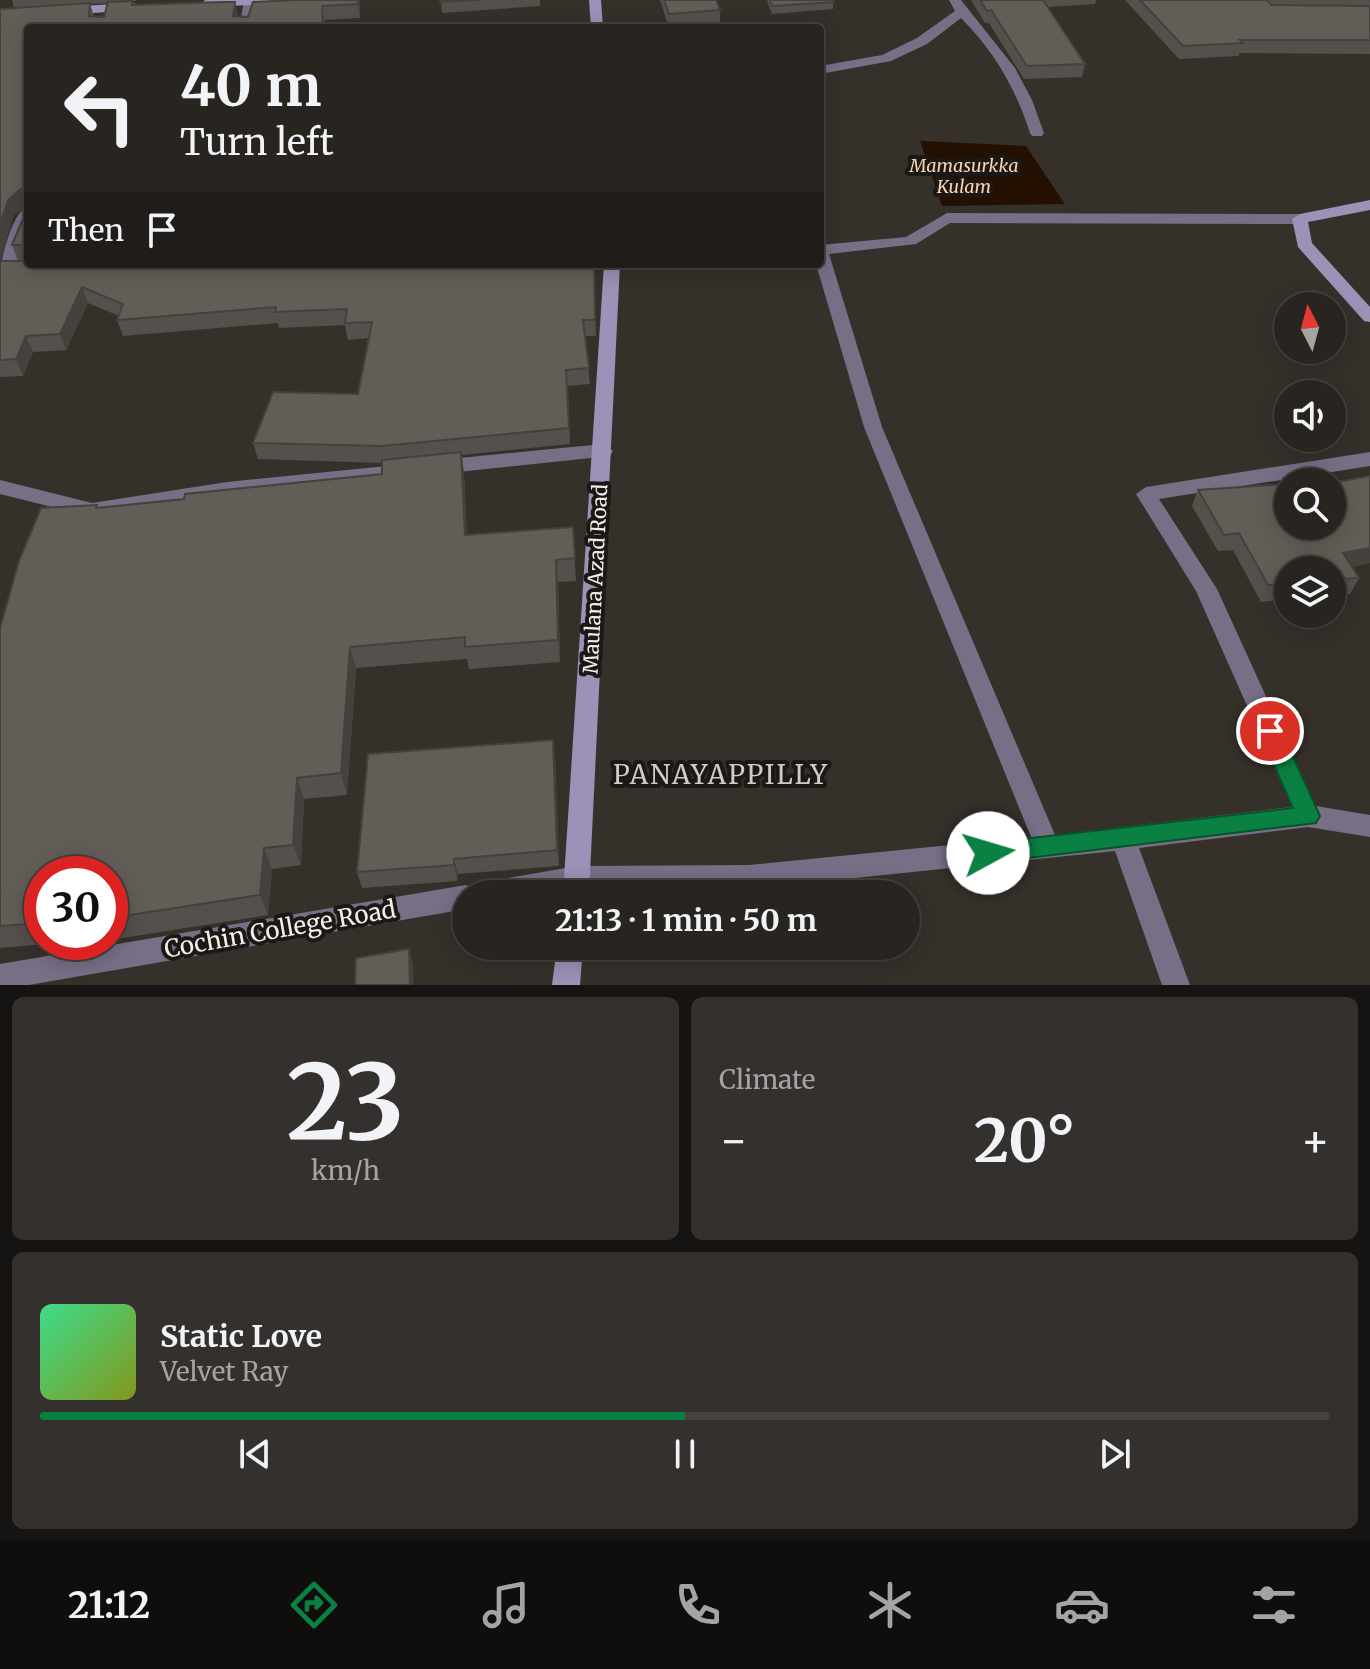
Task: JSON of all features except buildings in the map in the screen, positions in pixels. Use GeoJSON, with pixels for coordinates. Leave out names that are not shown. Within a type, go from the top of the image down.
{"type":"FeatureCollection","features":[{"type":"Feature","properties":{"kind":"main road"},"geometry":{"type":"LineString","coordinates":[[191,4],[270,0]]}},
{"type":"Feature","properties":{"kind":"main road"},"geometry":{"type":"LineString","coordinates":[[595,0],[597,24]]}},
{"type":"Feature","properties":{"kind":"main road"},"geometry":{"type":"LineString","coordinates":[[44,13],[105,4],[147,7]]}},
{"type":"Feature","properties":{"kind":"main road"},"geometry":{"type":"LineString","coordinates":[[1370,205],[1300,219],[1304,244],[1370,317]]}},
{"type":"Feature","properties":{"kind":"main road","name":"Maulana Azad Road"},"geometry":{"type":"LineString","coordinates":[[577,880],[612,268]]}},
{"type":"Feature","properties":{"kind":"main road"},"geometry":{"type":"LineString","coordinates":[[566,985],[569,960]]}},
{"type":"Feature","properties":{"kind":"street"},"geometry":{"type":"LineString","coordinates":[[246,24],[250,1]]}},
{"type":"Feature","properties":{"kind":"street"},"geometry":{"type":"LineString","coordinates":[[102,24],[105,4]]}},
{"type":"Feature","properties":{"kind":"street"},"geometry":{"type":"LineString","coordinates":[[824,69],[886,58],[922,41],[959,6],[981,29],[1029,105],[1037,133]]}},
{"type":"Feature","properties":{"kind":"street"},"geometry":{"type":"LineString","coordinates":[[824,250],[910,241],[947,218],[1300,219]]}},
{"type":"Feature","properties":{"kind":"street"},"geometry":{"type":"LineString","coordinates":[[8,270],[24,223]]}},
{"type":"Feature","properties":{"kind":"street"},"geometry":{"type":"LineString","coordinates":[[824,263],[873,427],[1048,847]]}},
{"type":"Feature","properties":{"kind":"street"},"geometry":{"type":"LineString","coordinates":[[0,487],[92,510],[227,489],[603,451]]}},
{"type":"Feature","properties":{"kind":"street"},"geometry":{"type":"LineString","coordinates":[[1308,816],[1206,589],[1146,494],[1370,459]]}},
{"type":"Feature","properties":{"kind":"street"},"geometry":{"type":"LineString","coordinates":[[692,880],[1048,847],[1308,816],[1370,826]]}},
{"type":"Feature","properties":{"kind":"street"},"geometry":{"type":"LineString","coordinates":[[1123,839],[1176,985]]}},
{"type":"Feature","properties":{"kind":"street","name":"Cochin College Road"},"geometry":{"type":"LineString","coordinates":[[0,977],[452,899]]}},
{"type":"Feature","properties":{"kind":"water","name":"Mamasurkka Kulam"},"geometry":{"type":"Polygon","coordinates":[[[920,141],[1026,146],[1065,204],[942,206],[920,141]]]}},
{"type":"Feature","properties":{"kind":"district","name":"PANAYAPPILLY"},"geometry":{"type":"Point","coordinates":[721,774]}},
{"type":"Feature","properties":{"kind":"route"},"geometry":{"type":"LineString","coordinates":[[988,853],[1308,816],[1270,731]]}}]}
